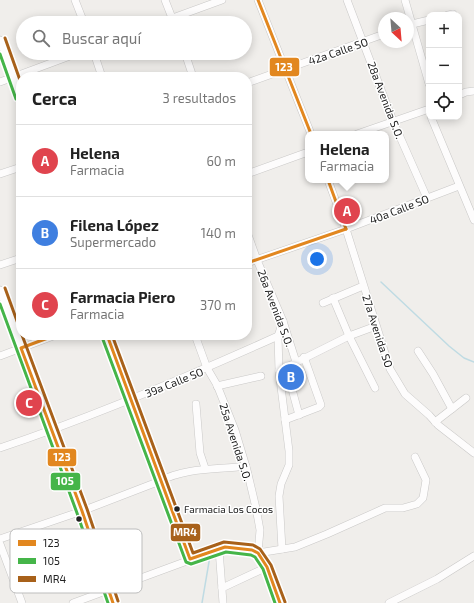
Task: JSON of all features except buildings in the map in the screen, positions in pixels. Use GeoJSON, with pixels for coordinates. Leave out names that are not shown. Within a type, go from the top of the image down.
{"type":"FeatureCollection","features":[{"type":"Feature","properties":{"kind":"street"},"geometry":{"type":"LineString","coordinates":[[75,0],[81,16]]}},
{"type":"Feature","properties":{"kind":"street"},"geometry":{"type":"LineString","coordinates":[[165,0],[171,16]]}},
{"type":"Feature","properties":{"kind":"street"},"geometry":{"type":"LineString","coordinates":[[185,16],[222,0]]}},
{"type":"Feature","properties":{"kind":"street"},"geometry":{"type":"LineString","coordinates":[[258,0],[310,131]]}},
{"type":"Feature","properties":{"kind":"street","name":"28a Avenida S.O."},"geometry":{"type":"LineString","coordinates":[[347,0],[393,121],[427,198]]}},
{"type":"Feature","properties":{"kind":"street"},"geometry":{"type":"LineString","coordinates":[[405,0],[407,12]]}},
{"type":"Feature","properties":{"kind":"street"},"geometry":{"type":"LineString","coordinates":[[414,24],[426,21]]}},
{"type":"Feature","properties":{"kind":"street","name":"42a Calle SO"},"geometry":{"type":"LineString","coordinates":[[252,81],[378,36]]}},
{"type":"Feature","properties":{"kind":"street"},"geometry":{"type":"LineString","coordinates":[[414,37],[426,75]]}},
{"type":"Feature","properties":{"kind":"street"},"geometry":{"type":"LineString","coordinates":[[0,40],[16,83]]}},
{"type":"Feature","properties":{"kind":"street"},"geometry":{"type":"LineString","coordinates":[[27,72],[59,60]]}},
{"type":"Feature","properties":{"kind":"street"},"geometry":{"type":"LineString","coordinates":[[96,60],[100,72]]}},
{"type":"Feature","properties":{"kind":"street"},"geometry":{"type":"LineString","coordinates":[[187,60],[191,72]]}},
{"type":"Feature","properties":{"kind":"street"},"geometry":{"type":"LineString","coordinates":[[0,82],[14,77]]}},
{"type":"Feature","properties":{"kind":"street"},"geometry":{"type":"LineString","coordinates":[[462,94],[474,91]]}},
{"type":"Feature","properties":{"kind":"street"},"geometry":{"type":"LineString","coordinates":[[365,131],[426,111]]}},
{"type":"Feature","properties":{"kind":"street"},"geometry":{"type":"LineString","coordinates":[[432,120],[474,220]]}},
{"type":"Feature","properties":{"kind":"street"},"geometry":{"type":"LineString","coordinates":[[252,172],[305,153]]}},
{"type":"Feature","properties":{"kind":"street"},"geometry":{"type":"LineString","coordinates":[[0,174],[16,169]]}},
{"type":"Feature","properties":{"kind":"street","name":"27a Avenida SO"},"geometry":{"type":"LineString","coordinates":[[329,183],[346,229],[390,369],[405,394],[435,422],[474,453]]}},
{"type":"Feature","properties":{"kind":"street","name":"40a Calle SO"},"geometry":{"type":"LineString","coordinates":[[252,262],[346,229],[459,186]]}},
{"type":"Feature","properties":{"kind":"street","name":"26a Avenida S.O."},"geometry":{"type":"LineString","coordinates":[[252,246],[283,321],[296,362]]}},
{"type":"Feature","properties":{"kind":"street"},"geometry":{"type":"LineString","coordinates":[[0,265],[16,260]]}},
{"type":"Feature","properties":{"kind":"street"},"geometry":{"type":"LineString","coordinates":[[323,303],[363,286]]}},
{"type":"Feature","properties":{"kind":"street"},"geometry":{"type":"LineString","coordinates":[[0,290],[16,334]]}},
{"type":"Feature","properties":{"kind":"street"},"geometry":{"type":"LineString","coordinates":[[333,298],[349,336],[375,388]]}},
{"type":"Feature","properties":{"kind":"street"},"geometry":{"type":"LineString","coordinates":[[282,549],[279,496],[281,484],[289,466],[289,451],[279,371],[278,336],[283,321]]}},
{"type":"Feature","properties":{"kind":"street","name":"26a Avenida S.O."},"geometry":{"type":"LineString","coordinates":[[279,371],[304,357],[349,336],[376,326]]}},
{"type":"Feature","properties":{"kind":"street","name":"39a Calle SO"},"geometry":{"type":"LineString","coordinates":[[0,448],[52,430],[207,368],[278,336]]}},
{"type":"Feature","properties":{"kind":"street"},"geometry":{"type":"LineString","coordinates":[[18,340],[88,529]]}},
{"type":"Feature","properties":{"kind":"street"},"geometry":{"type":"LineString","coordinates":[[0,356],[43,340]]}},
{"type":"Feature","properties":{"kind":"street"},"geometry":{"type":"LineString","coordinates":[[109,340],[190,559]]}},
{"type":"Feature","properties":{"kind":"street","name":"25a Avenida S.O."},"geometry":{"type":"LineString","coordinates":[[197,340],[207,368],[217,386],[235,430],[246,466],[260,530],[258,553]]}},
{"type":"Feature","properties":{"kind":"street"},"geometry":{"type":"LineString","coordinates":[[418,352],[433,374],[452,409]]}},
{"type":"Feature","properties":{"kind":"street"},"geometry":{"type":"LineString","coordinates":[[285,420],[321,405],[304,357]]}},
{"type":"Feature","properties":{"kind":"street"},"geometry":{"type":"LineString","coordinates":[[286,367],[299,415]]}},
{"type":"Feature","properties":{"kind":"street"},"geometry":{"type":"LineString","coordinates":[[217,386],[261,376]]}},
{"type":"Feature","properties":{"kind":"street"},"geometry":{"type":"LineString","coordinates":[[435,422],[466,398]]}},
{"type":"Feature","properties":{"kind":"street"},"geometry":{"type":"LineString","coordinates":[[196,404],[200,453],[205,468]]}},
{"type":"Feature","properties":{"kind":"street"},"geometry":{"type":"LineString","coordinates":[[258,553],[295,547],[385,508],[403,508],[417,504],[423,498],[426,480],[415,457]]}},
{"type":"Feature","properties":{"kind":"street"},"geometry":{"type":"LineString","coordinates":[[31,529],[82,511],[172,475],[205,468],[214,470],[246,466]]}},
{"type":"Feature","properties":{"kind":"street"},"geometry":{"type":"LineString","coordinates":[[0,540],[10,536]]}},
{"type":"Feature","properties":{"kind":"street"},"geometry":{"type":"LineString","coordinates":[[0,544],[10,571]]}},
{"type":"Feature","properties":{"kind":"street"},"geometry":{"type":"LineString","coordinates":[[142,577],[225,547],[252,550],[258,553],[267,567],[277,602]]}},
{"type":"Feature","properties":{"kind":"street"},"geometry":{"type":"LineString","coordinates":[[218,549],[223,603]]}},
{"type":"Feature","properties":{"kind":"street"},"geometry":{"type":"LineString","coordinates":[[389,603],[437,579],[474,556]]}},
{"type":"Feature","properties":{"kind":"street"},"geometry":{"type":"LineString","coordinates":[[222,588],[267,567]]}},
{"type":"Feature","properties":{"kind":"street"},"geometry":{"type":"LineString","coordinates":[[18,593],[22,603]]}},
{"type":"Feature","properties":{"kind":"street"},"geometry":{"type":"LineString","coordinates":[[72,603],[98,593]]}},
{"type":"Feature","properties":{"kind":"street"},"geometry":{"type":"LineString","coordinates":[[109,593],[113,603]]}},
{"type":"Feature","properties":{"kind":"waterway"},"geometry":{"type":"LineString","coordinates":[[381,282],[449,346],[464,358],[474,362]]}},
{"type":"Feature","properties":{"kind":"waterway"},"geometry":{"type":"LineString","coordinates":[[202,603],[210,556]]}},
{"type":"Feature","properties":{"kind":"transit line","name":"123"},"geometry":{"type":"LineString","coordinates":[[258,0],[310,131]]}},
{"type":"Feature","properties":{"kind":"transit line","name":"MR4"},"geometry":{"type":"LineString","coordinates":[[5,38],[17,72]]}},
{"type":"Feature","properties":{"kind":"transit line","name":"105"},"geometry":{"type":"LineString","coordinates":[[0,54],[16,99]]}},
{"type":"Feature","properties":{"kind":"transit line","name":"123"},"geometry":{"type":"LineString","coordinates":[[329,183],[346,229]]}},
{"type":"Feature","properties":{"kind":"transit line","name":"123"},"geometry":{"type":"LineString","coordinates":[[252,261],[346,229]]}},
{"type":"Feature","properties":{"kind":"transit line","name":"MR4"},"geometry":{"type":"LineString","coordinates":[[5,288],[16,318]]}},
{"type":"Feature","properties":{"kind":"transit line","name":"105"},"geometry":{"type":"LineString","coordinates":[[0,304],[83,529]]}},
{"type":"Feature","properties":{"kind":"transit line","name":"MR4"},"geometry":{"type":"LineString","coordinates":[[24,340],[94,529]]}},
{"type":"Feature","properties":{"kind":"transit line","name":"123"},"geometry":{"type":"LineString","coordinates":[[43,340],[21,348],[88,529]]}},
{"type":"Feature","properties":{"kind":"transit line","name":"105"},"geometry":{"type":"LineString","coordinates":[[103,340],[186,562],[191,564],[226,552],[251,555],[255,557],[263,569],[275,603]]}},
{"type":"Feature","properties":{"kind":"transit line","name":"123"},"geometry":{"type":"LineString","coordinates":[[109,340],[190,559],[225,547],[252,550],[258,553],[267,567],[280,603]]}},
{"type":"Feature","properties":{"kind":"transit line","name":"MR4"},"geometry":{"type":"LineString","coordinates":[[114,340],[193,553],[224,542],[253,545],[260,549],[271,565],[285,602]]}},
{"type":"Feature","properties":{"kind":"transit line","name":"105"},"geometry":{"type":"LineString","coordinates":[[105,593],[108,603]]}},
{"type":"Feature","properties":{"kind":"transit line","name":"123"},"geometry":{"type":"LineString","coordinates":[[110,593],[113,603]]}},
{"type":"Feature","properties":{"kind":"transit line","name":"MR4"},"geometry":{"type":"LineString","coordinates":[[115,593],[118,601]]}},
{"type":"Feature","properties":{"kind":"place","name":"Helena"},"geometry":{"type":"Point","coordinates":[347,211]}},
{"type":"Feature","properties":{"kind":"place","name":"Filena López"},"geometry":{"type":"Point","coordinates":[291,377]}},
{"type":"Feature","properties":{"kind":"place","name":"Farmacia Piero"},"geometry":{"type":"Point","coordinates":[29,403]}},
{"type":"Feature","properties":{"kind":"place","name":"Farmacia Los Cocos"},"geometry":{"type":"Point","coordinates":[177,509]}}]}
